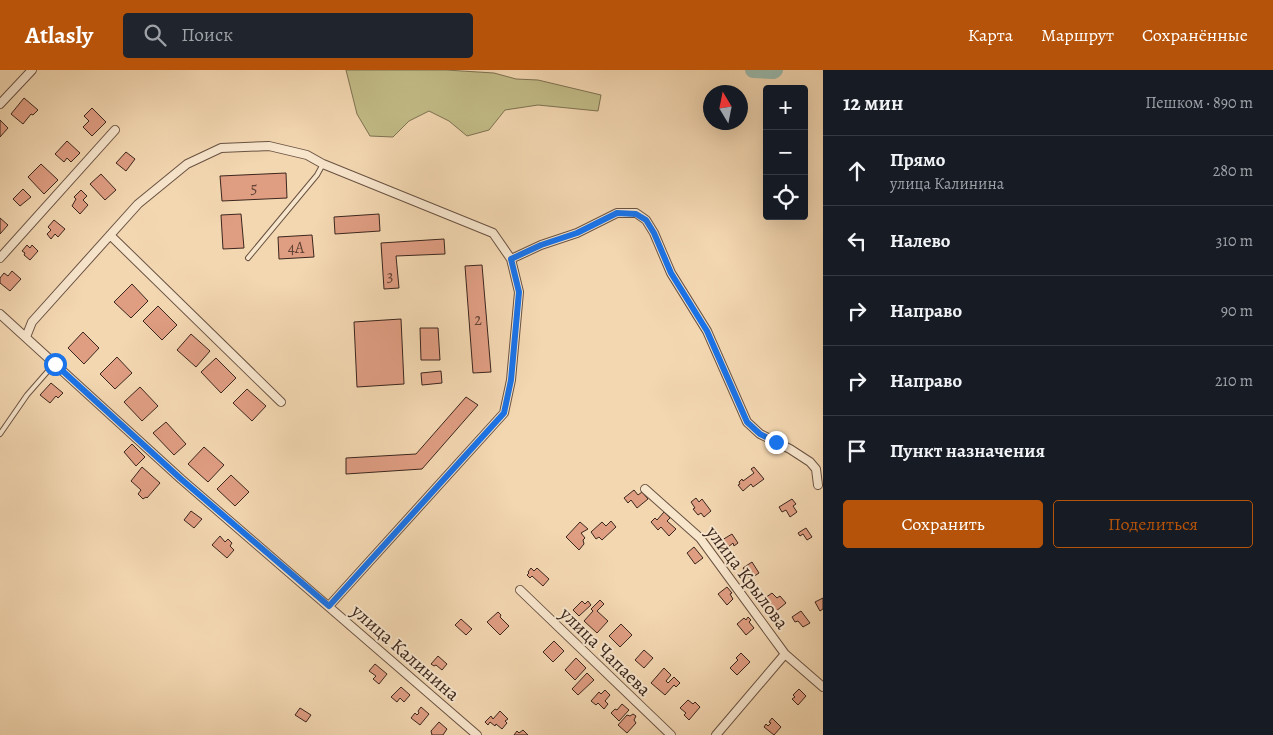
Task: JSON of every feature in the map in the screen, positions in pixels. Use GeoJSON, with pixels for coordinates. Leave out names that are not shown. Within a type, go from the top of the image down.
{"type":"FeatureCollection","features":[{"type":"Feature","properties":{"kind":"street"},"geometry":{"type":"LineString","coordinates":[[0,104],[32,70]]}},
{"type":"Feature","properties":{"kind":"street"},"geometry":{"type":"LineString","coordinates":[[0,258],[115,130]]}},
{"type":"Feature","properties":{"kind":"street"},"geometry":{"type":"LineString","coordinates":[[26,337],[32,322],[138,204],[187,164],[221,148],[268,146],[307,155],[323,164],[493,233],[511,259],[519,292],[511,380],[504,413],[329,606]]}},
{"type":"Feature","properties":{"kind":"street"},"geometry":{"type":"LineString","coordinates":[[511,259],[541,245],[577,233],[617,213],[636,214],[646,220],[654,233],[671,273],[707,331],[747,422],[760,434],[790,449],[810,462],[816,469],[818,485]]}},
{"type":"Feature","properties":{"kind":"street"},"geometry":{"type":"LineString","coordinates":[[110,236],[281,402]]}},
{"type":"Feature","properties":{"kind":"street","name":"улица Калинина"},"geometry":{"type":"LineString","coordinates":[[0,314],[181,479],[477,735]]}},
{"type":"Feature","properties":{"kind":"street","name":"улица Крылова"},"geometry":{"type":"LineString","coordinates":[[645,489],[700,538],[786,654],[823,687]]}},
{"type":"Feature","properties":{"kind":"street","name":"улица Чапаева"},"geometry":{"type":"LineString","coordinates":[[520,590],[671,735]]}},
{"type":"Feature","properties":{"kind":"street"},"geometry":{"type":"LineString","coordinates":[[716,735],[786,654]]}},
{"type":"Feature","properties":{"kind":"lane"},"geometry":{"type":"LineString","coordinates":[[248,258],[317,175],[323,164]]}},
{"type":"Feature","properties":{"kind":"lane"},"geometry":{"type":"LineString","coordinates":[[0,434],[27,396],[55,364]]}},
{"type":"Feature","properties":{"kind":"shaded area"},"geometry":{"type":"Polygon","coordinates":[[[346,70],[446,70],[494,73],[516,79],[538,80],[601,95],[598,111],[538,105],[505,110],[489,130],[467,136],[449,121],[429,111],[409,121],[393,137],[370,136],[357,114],[346,70]]]}},
{"type":"Feature","properties":{"kind":"building"},"geometry":{"type":"Polygon","coordinates":[[[24,98],[38,110],[33,115],[31,114],[23,124],[11,114],[24,98]]]}},
{"type":"Feature","properties":{"kind":"building"},"geometry":{"type":"Polygon","coordinates":[[[92,108],[106,122],[92,136],[83,127],[89,121],[84,116],[92,108]]]}},
{"type":"Feature","properties":{"kind":"building"},"geometry":{"type":"Polygon","coordinates":[[[0,120],[8,128],[0,137],[0,120]]]}},
{"type":"Feature","properties":{"kind":"building"},"geometry":{"type":"Polygon","coordinates":[[[67,141],[80,153],[71,162],[67,158],[64,162],[55,154],[67,141]]]}},
{"type":"Feature","properties":{"kind":"building"},"geometry":{"type":"Polygon","coordinates":[[[126,152],[135,159],[126,171],[116,163],[126,152]]]}},
{"type":"Feature","properties":{"kind":"building"},"geometry":{"type":"Polygon","coordinates":[[[41,164],[58,180],[44,194],[28,177],[41,164]]]}},
{"type":"Feature","properties":{"kind":"building"},"geometry":{"type":"Polygon","coordinates":[[[286,173],[287,198],[222,201],[220,176],[286,173]]]}},
{"type":"Feature","properties":{"kind":"building"},"geometry":{"type":"Polygon","coordinates":[[[101,174],[116,190],[105,200],[90,184],[101,174]]]}},
{"type":"Feature","properties":{"kind":"building"},"geometry":{"type":"Polygon","coordinates":[[[23,189],[31,197],[20,206],[13,199],[23,189]]]}},
{"type":"Feature","properties":{"kind":"building"},"geometry":{"type":"Polygon","coordinates":[[[81,190],[87,196],[83,200],[88,205],[80,214],[72,206],[76,199],[74,197],[81,190]]]}},
{"type":"Feature","properties":{"kind":"building"},"geometry":{"type":"Polygon","coordinates":[[[241,214],[244,248],[223,249],[221,215],[241,214]]]}},
{"type":"Feature","properties":{"kind":"building"},"geometry":{"type":"Polygon","coordinates":[[[379,214],[380,231],[335,234],[334,217],[379,214]]]}},
{"type":"Feature","properties":{"kind":"building"},"geometry":{"type":"Polygon","coordinates":[[[0,218],[8,225],[0,234],[0,218]]]}},
{"type":"Feature","properties":{"kind":"building"},"geometry":{"type":"Polygon","coordinates":[[[54,220],[65,229],[58,237],[55,234],[51,239],[47,234],[51,230],[48,227],[54,220]]]}},
{"type":"Feature","properties":{"kind":"building"},"geometry":{"type":"Polygon","coordinates":[[[312,235],[314,257],[279,259],[278,237],[312,235]]]}},
{"type":"Feature","properties":{"kind":"building"},"geometry":{"type":"Polygon","coordinates":[[[444,239],[445,254],[396,256],[399,288],[384,289],[381,243],[444,239]]]}},
{"type":"Feature","properties":{"kind":"building"},"geometry":{"type":"Polygon","coordinates":[[[27,245],[30,248],[32,245],[38,251],[30,260],[22,251],[27,245]]]}},
{"type":"Feature","properties":{"kind":"building"},"geometry":{"type":"Polygon","coordinates":[[[482,265],[491,372],[473,373],[465,266],[482,265]]]}},
{"type":"Feature","properties":{"kind":"building"},"geometry":{"type":"Polygon","coordinates":[[[12,271],[21,279],[10,291],[0,283],[0,278],[4,273],[8,276],[12,271]]]}},
{"type":"Feature","properties":{"kind":"building"},"geometry":{"type":"Polygon","coordinates":[[[132,284],[148,301],[131,318],[114,302],[132,284]]]}},
{"type":"Feature","properties":{"kind":"building"},"geometry":{"type":"Polygon","coordinates":[[[158,306],[177,325],[162,340],[143,321],[158,306]]]}},
{"type":"Feature","properties":{"kind":"building"},"geometry":{"type":"Polygon","coordinates":[[[401,319],[404,384],[357,387],[354,322],[401,319]]]}},
{"type":"Feature","properties":{"kind":"building"},"geometry":{"type":"Polygon","coordinates":[[[420,328],[438,328],[440,360],[421,360],[420,328]]]}},
{"type":"Feature","properties":{"kind":"building"},"geometry":{"type":"Polygon","coordinates":[[[83,332],[99,348],[84,364],[68,348],[83,332]]]}},
{"type":"Feature","properties":{"kind":"building"},"geometry":{"type":"Polygon","coordinates":[[[191,334],[210,351],[196,367],[177,350],[191,334]]]}},
{"type":"Feature","properties":{"kind":"building"},"geometry":{"type":"Polygon","coordinates":[[[117,357],[132,373],[115,389],[100,374],[117,357]]]}},
{"type":"Feature","properties":{"kind":"building"},"geometry":{"type":"Polygon","coordinates":[[[216,358],[236,378],[221,393],[201,372],[216,358]]]}},
{"type":"Feature","properties":{"kind":"building"},"geometry":{"type":"Polygon","coordinates":[[[441,371],[442,383],[422,385],[421,373],[441,371]]]}},
{"type":"Feature","properties":{"kind":"building"},"geometry":{"type":"Polygon","coordinates":[[[51,383],[63,393],[58,398],[56,396],[50,403],[40,395],[51,383]]]}},
{"type":"Feature","properties":{"kind":"building"},"geometry":{"type":"Polygon","coordinates":[[[140,387],[158,406],[142,421],[124,402],[140,387]]]}},
{"type":"Feature","properties":{"kind":"building"},"geometry":{"type":"Polygon","coordinates":[[[247,389],[266,406],[252,421],[233,403],[247,389]]]}},
{"type":"Feature","properties":{"kind":"building"},"geometry":{"type":"Polygon","coordinates":[[[466,397],[478,405],[422,469],[346,474],[346,458],[416,454],[466,397]]]}},
{"type":"Feature","properties":{"kind":"building"},"geometry":{"type":"Polygon","coordinates":[[[166,422],[186,444],[174,455],[153,433],[166,422]]]}},
{"type":"Feature","properties":{"kind":"building"},"geometry":{"type":"Polygon","coordinates":[[[132,444],[145,457],[136,466],[124,452],[132,444]]]}},
{"type":"Feature","properties":{"kind":"building"},"geometry":{"type":"Polygon","coordinates":[[[204,447],[224,465],[208,482],[188,464],[204,447]]]}},
{"type":"Feature","properties":{"kind":"building"},"geometry":{"type":"Polygon","coordinates":[[[142,467],[160,483],[147,498],[143,499],[138,494],[141,490],[131,481],[142,467]]]}},
{"type":"Feature","properties":{"kind":"building"},"geometry":{"type":"Polygon","coordinates":[[[754,467],[764,479],[753,487],[751,484],[743,491],[738,485],[740,484],[739,482],[754,473],[751,469],[754,467]]]}},
{"type":"Feature","properties":{"kind":"building"},"geometry":{"type":"Polygon","coordinates":[[[231,475],[249,492],[235,506],[217,489],[231,475]]]}},
{"type":"Feature","properties":{"kind":"building"},"geometry":{"type":"Polygon","coordinates":[[[634,490],[638,495],[642,492],[648,499],[637,508],[631,500],[628,503],[624,498],[634,490]]]}},
{"type":"Feature","properties":{"kind":"building"},"geometry":{"type":"Polygon","coordinates":[[[696,498],[699,502],[702,499],[711,511],[704,517],[701,513],[698,515],[693,509],[695,508],[691,502],[696,498]]]}},
{"type":"Feature","properties":{"kind":"building"},"geometry":{"type":"Polygon","coordinates":[[[792,499],[796,504],[793,506],[797,512],[790,517],[786,510],[782,512],[779,507],[792,499]]]}},
{"type":"Feature","properties":{"kind":"building"},"geometry":{"type":"Polygon","coordinates":[[[191,511],[202,519],[194,528],[184,520],[191,511]]]}},
{"type":"Feature","properties":{"kind":"building"},"geometry":{"type":"Polygon","coordinates":[[[664,512],[670,518],[667,521],[676,529],[669,536],[661,527],[658,530],[651,522],[655,518],[657,520],[664,512]]]}},
{"type":"Feature","properties":{"kind":"building"},"geometry":{"type":"Polygon","coordinates":[[[611,521],[616,527],[602,540],[599,537],[596,539],[591,532],[602,522],[606,526],[611,521]]]}},
{"type":"Feature","properties":{"kind":"building"},"geometry":{"type":"Polygon","coordinates":[[[580,522],[588,529],[581,533],[585,538],[583,540],[584,544],[579,550],[566,537],[580,522]]]}},
{"type":"Feature","properties":{"kind":"building"},"geometry":{"type":"Polygon","coordinates":[[[806,528],[812,537],[807,540],[803,534],[800,536],[798,533],[806,528]]]}},
{"type":"Feature","properties":{"kind":"building"},"geometry":{"type":"Polygon","coordinates":[[[732,534],[738,543],[734,546],[733,543],[727,548],[722,540],[732,534]]]}},
{"type":"Feature","properties":{"kind":"building"},"geometry":{"type":"Polygon","coordinates":[[[220,536],[225,542],[228,539],[232,543],[230,546],[234,550],[227,558],[212,545],[220,536]]]}},
{"type":"Feature","properties":{"kind":"building"},"geometry":{"type":"Polygon","coordinates":[[[694,547],[703,558],[695,564],[687,553],[694,547]]]}},
{"type":"Feature","properties":{"kind":"building"},"geometry":{"type":"Polygon","coordinates":[[[752,562],[759,573],[750,579],[743,568],[752,562]]]}},
{"type":"Feature","properties":{"kind":"building"},"geometry":{"type":"Polygon","coordinates":[[[531,568],[534,571],[537,568],[549,579],[543,586],[532,576],[530,578],[527,575],[531,568]]]}},
{"type":"Feature","properties":{"kind":"building"},"geometry":{"type":"Polygon","coordinates":[[[727,587],[732,593],[730,594],[733,599],[727,605],[718,594],[727,587]]]}},
{"type":"Feature","properties":{"kind":"building"},"geometry":{"type":"Polygon","coordinates":[[[772,593],[777,598],[780,596],[786,603],[775,612],[765,598],[772,593]]]}},
{"type":"Feature","properties":{"kind":"building"},"geometry":{"type":"Polygon","coordinates":[[[823,598],[823,609],[820,611],[815,602],[823,598]]]}},
{"type":"Feature","properties":{"kind":"building"},"geometry":{"type":"Polygon","coordinates":[[[600,600],[604,604],[597,611],[608,621],[597,633],[584,621],[593,611],[591,609],[600,600]]]}},
{"type":"Feature","properties":{"kind":"building"},"geometry":{"type":"Polygon","coordinates":[[[582,601],[585,604],[588,601],[591,605],[579,616],[573,610],[582,601]]]}},
{"type":"Feature","properties":{"kind":"building"},"geometry":{"type":"Polygon","coordinates":[[[801,611],[810,623],[803,627],[798,621],[795,622],[792,617],[801,611]]]}},
{"type":"Feature","properties":{"kind":"building"},"geometry":{"type":"Polygon","coordinates":[[[498,612],[501,615],[500,617],[509,626],[500,635],[487,622],[498,612]]]}},
{"type":"Feature","properties":{"kind":"building"},"geometry":{"type":"Polygon","coordinates":[[[748,617],[751,620],[749,622],[754,628],[746,635],[737,624],[748,617]]]}},
{"type":"Feature","properties":{"kind":"building"},"geometry":{"type":"Polygon","coordinates":[[[461,619],[472,629],[466,635],[455,625],[461,619]]]}},
{"type":"Feature","properties":{"kind":"building"},"geometry":{"type":"Polygon","coordinates":[[[621,624],[632,635],[620,647],[609,636],[621,624]]]}},
{"type":"Feature","properties":{"kind":"building"},"geometry":{"type":"Polygon","coordinates":[[[554,641],[564,651],[553,662],[543,652],[554,641]]]}},
{"type":"Feature","properties":{"kind":"building"},"geometry":{"type":"Polygon","coordinates":[[[644,650],[653,658],[644,668],[635,660],[644,650]]]}},
{"type":"Feature","properties":{"kind":"building"},"geometry":{"type":"Polygon","coordinates":[[[741,653],[750,662],[737,675],[730,668],[738,660],[736,658],[741,653]]]}},
{"type":"Feature","properties":{"kind":"building"},"geometry":{"type":"Polygon","coordinates":[[[438,656],[447,664],[442,670],[436,665],[431,664],[438,656]]]}},
{"type":"Feature","properties":{"kind":"building"},"geometry":{"type":"Polygon","coordinates":[[[576,658],[586,668],[575,680],[565,670],[576,658]]]}},
{"type":"Feature","properties":{"kind":"building"},"geometry":{"type":"Polygon","coordinates":[[[375,664],[387,674],[379,684],[373,679],[376,676],[369,671],[375,664]]]}},
{"type":"Feature","properties":{"kind":"building"},"geometry":{"type":"Polygon","coordinates":[[[664,668],[671,675],[666,681],[668,683],[674,677],[680,683],[676,687],[674,685],[665,695],[651,683],[664,668]]]}},
{"type":"Feature","properties":{"kind":"building"},"geometry":{"type":"Polygon","coordinates":[[[587,673],[594,680],[578,695],[572,689],[587,673]]]}},
{"type":"Feature","properties":{"kind":"building"},"geometry":{"type":"Polygon","coordinates":[[[401,687],[410,695],[404,702],[400,698],[397,702],[391,697],[401,687]]]}},
{"type":"Feature","properties":{"kind":"building"},"geometry":{"type":"Polygon","coordinates":[[[799,689],[806,696],[798,705],[792,699],[799,689]]]}},
{"type":"Feature","properties":{"kind":"building"},"geometry":{"type":"Polygon","coordinates":[[[605,690],[610,695],[605,701],[608,704],[604,709],[598,703],[596,705],[591,701],[599,692],[601,694],[605,690]]]}},
{"type":"Feature","properties":{"kind":"building"},"geometry":{"type":"Polygon","coordinates":[[[688,700],[693,704],[695,702],[700,707],[689,720],[684,715],[686,713],[680,708],[688,700]]]}},
{"type":"Feature","properties":{"kind":"building"},"geometry":{"type":"Polygon","coordinates":[[[622,704],[629,710],[619,721],[611,713],[622,704]]]}},
{"type":"Feature","properties":{"kind":"building"},"geometry":{"type":"Polygon","coordinates":[[[421,707],[429,714],[420,725],[411,718],[415,713],[417,715],[419,713],[418,711],[421,707]]]}},
{"type":"Feature","properties":{"kind":"building"},"geometry":{"type":"Polygon","coordinates":[[[300,708],[311,715],[306,722],[295,715],[300,708]]]}},
{"type":"Feature","properties":{"kind":"building"},"geometry":{"type":"Polygon","coordinates":[[[500,711],[508,719],[505,721],[507,723],[502,729],[496,724],[495,726],[490,722],[488,725],[485,722],[491,716],[493,719],[500,711]]]}},
{"type":"Feature","properties":{"kind":"building"},"geometry":{"type":"Polygon","coordinates":[[[633,714],[636,716],[634,720],[636,723],[627,733],[618,725],[627,715],[633,714]]]}},
{"type":"Feature","properties":{"kind":"building"},"geometry":{"type":"Polygon","coordinates":[[[772,718],[781,727],[774,735],[764,727],[766,724],[768,726],[771,723],[769,722],[772,718]]]}},
{"type":"Feature","properties":{"kind":"building"},"geometry":{"type":"Polygon","coordinates":[[[439,722],[447,729],[443,735],[432,735],[431,731],[439,722]]]}},
{"type":"Feature","properties":{"kind":"building"},"geometry":{"type":"Polygon","coordinates":[[[523,730],[528,735],[514,735],[517,731],[519,733],[523,730]]]}},
{"type":"Feature","properties":{"kind":"waterway"},"geometry":{"type":"LineString","coordinates":[[753,70],[775,70]]}},
{"type":"Feature","properties":{"kind":"route"},"geometry":{"type":"LineString","coordinates":[[55,364],[181,479],[329,606],[504,413],[511,380],[519,292],[511,259],[541,245],[577,233],[617,213],[627,212],[636,214],[646,220],[654,233],[671,273],[707,331],[747,422],[760,434],[776,442]]}}]}
